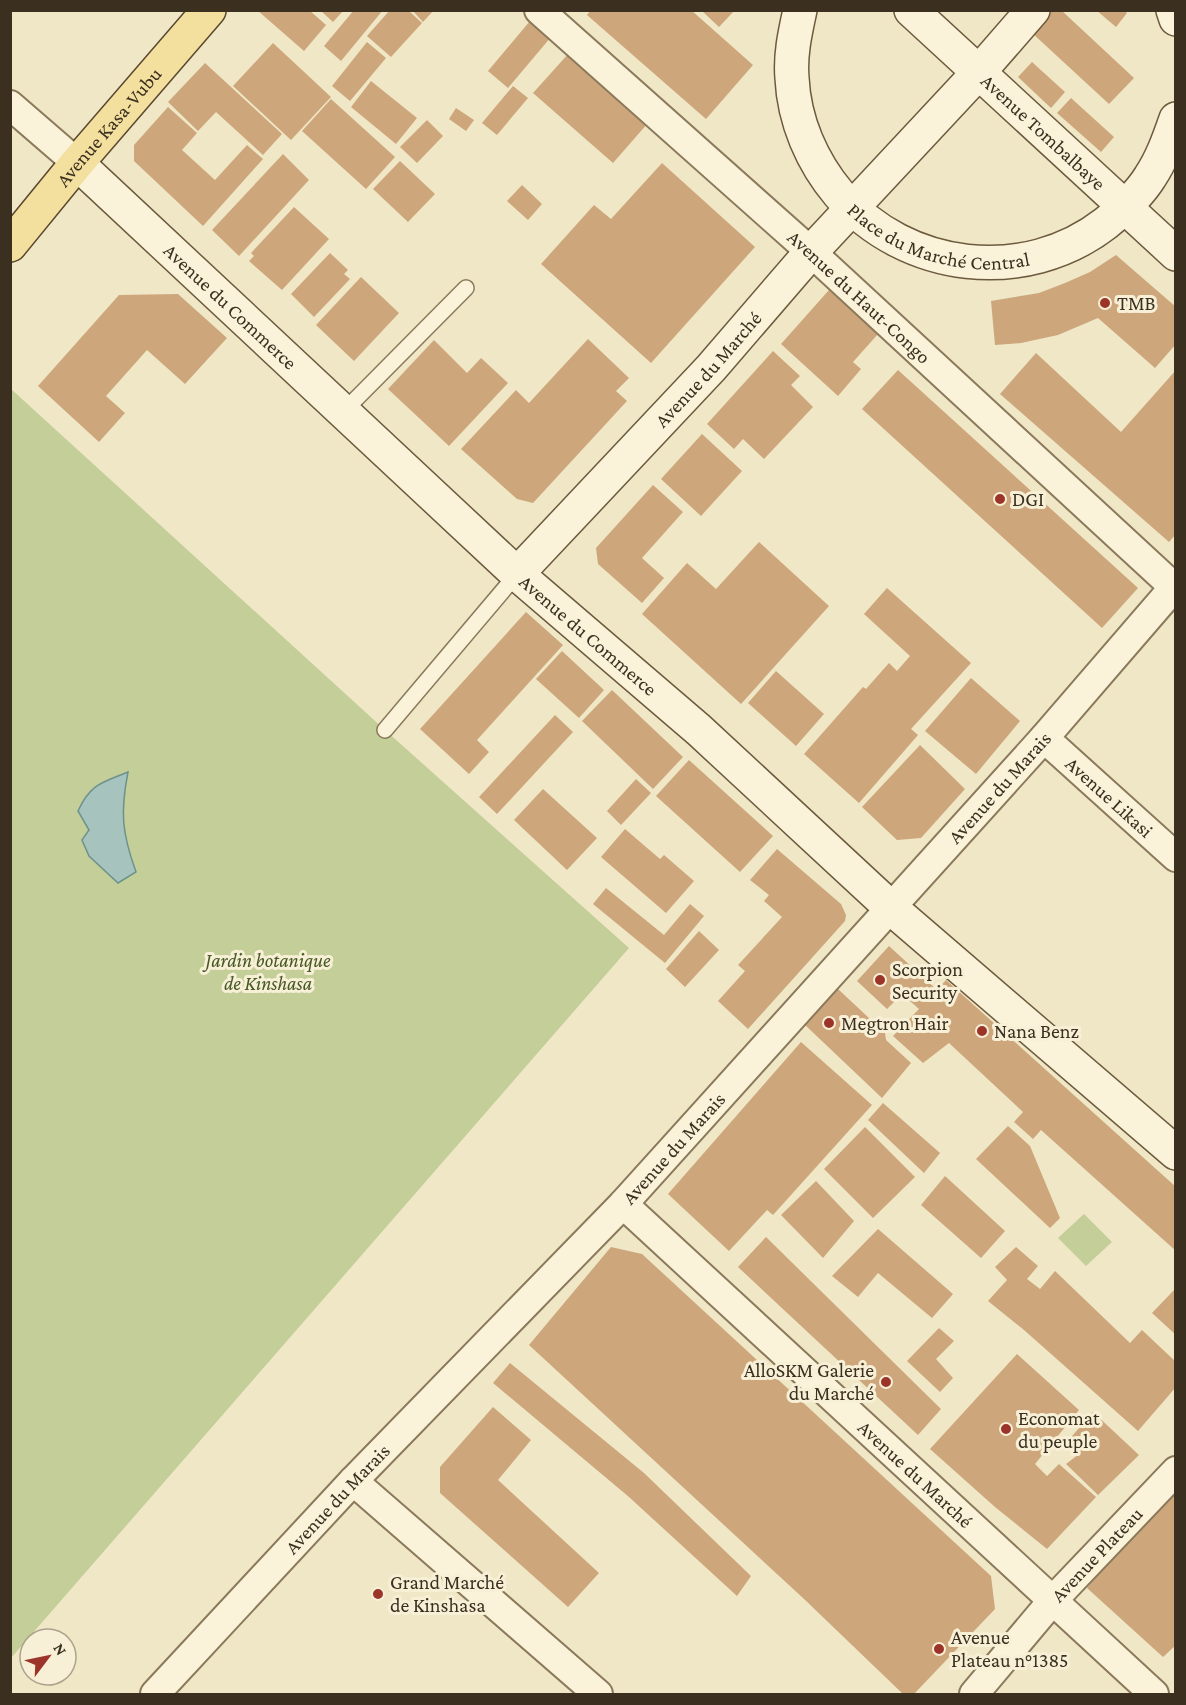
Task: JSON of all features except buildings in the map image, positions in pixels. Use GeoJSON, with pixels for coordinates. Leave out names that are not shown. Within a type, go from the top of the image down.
{"type":"FeatureCollection","features":[{"type":"Feature","properties":{"kind":"main road","name":"Avenue Kasa-Vubu"},"geometry":{"type":"LineString","coordinates":[[10,245],[77,163],[209,10]]}},
{"type":"Feature","properties":{"kind":"street","name":"Avenue du Haut-Congo"},"geometry":{"type":"LineString","coordinates":[[539,10],[811,252],[1175,587]]}},
{"type":"Feature","properties":{"kind":"street","name":"Place du Marché Central"},"geometry":{"type":"LineString","coordinates":[[800,10],[793,42],[792,79],[797,114],[809,149],[828,181],[852,209],[886,235],[925,253],[967,263],[1010,263],[1052,254],[1091,235],[1124,208],[1149,179],[1167,145],[1176,119]]}},
{"type":"Feature","properties":{"kind":"street","name":"Avenue Tombalbaye"},"geometry":{"type":"LineString","coordinates":[[911,10],[1176,254]]}},
{"type":"Feature","properties":{"kind":"street","name":"Avenue du Marché"},"geometry":{"type":"LineString","coordinates":[[517,574],[711,368],[811,252],[979,72],[1033,10]]}},
{"type":"Feature","properties":{"kind":"street"},"geometry":{"type":"LineString","coordinates":[[1173,10],[1176,19]]}},
{"type":"Feature","properties":{"kind":"street","name":"Avenue du Commerce"},"geometry":{"type":"LineString","coordinates":[[10,105],[77,163],[517,574],[699,730],[891,908],[1176,1153]]}},
{"type":"Feature","properties":{"kind":"street","name":"Avenue du Marais"},"geometry":{"type":"LineString","coordinates":[[156,1695],[352,1481],[623,1204],[1044,738],[1175,587]]}},
{"type":"Feature","properties":{"kind":"street","name":"Avenue Likasi"},"geometry":{"type":"LineString","coordinates":[[1044,738],[1176,857]]}},
{"type":"Feature","properties":{"kind":"street","name":"Avenue du Marché"},"geometry":{"type":"LineString","coordinates":[[623,1204],[1154,1695]]}},
{"type":"Feature","properties":{"kind":"street","name":"Avenue Plateau"},"geometry":{"type":"LineString","coordinates":[[974,1695],[1053,1600],[1176,1471]]}},
{"type":"Feature","properties":{"kind":"street"},"geometry":{"type":"LineString","coordinates":[[352,1481],[598,1695]]}},
{"type":"Feature","properties":{"kind":"lane"},"geometry":{"type":"LineString","coordinates":[[343,412],[466,288]]}},
{"type":"Feature","properties":{"kind":"lane","name":"Avenue du Marché"},"geometry":{"type":"LineString","coordinates":[[385,730],[517,574]]}},
{"type":"Feature","properties":{"kind":"green space","name":"Jardin botanique de Kinshasa"},"geometry":{"type":"Polygon","coordinates":[[[11,389],[385,730],[629,948],[38,1627],[18,1627],[18,1650],[11,1658],[11,389]]]}},
{"type":"Feature","properties":{"kind":"green space"},"geometry":{"type":"Polygon","coordinates":[[[1084,1214],[1112,1242],[1086,1266],[1058,1238],[1084,1214]]]}},
{"type":"Feature","properties":{"kind":"water"},"geometry":{"type":"Polygon","coordinates":[[[128,772],[123,811],[125,834],[136,872],[118,883],[89,856],[82,840],[89,830],[78,811],[88,795],[98,785],[128,772]]]}},
{"type":"Feature","properties":{"kind":"place","name":"TMB"},"geometry":{"type":"Point","coordinates":[1105,303]}},
{"type":"Feature","properties":{"kind":"place","name":"DGI"},"geometry":{"type":"Point","coordinates":[1000,499]}},
{"type":"Feature","properties":{"kind":"place","name":"Scorpion Security"},"geometry":{"type":"Point","coordinates":[880,980]}},
{"type":"Feature","properties":{"kind":"place","name":"Megtron Hair"},"geometry":{"type":"Point","coordinates":[829,1023]}},
{"type":"Feature","properties":{"kind":"place","name":"Nana Benz"},"geometry":{"type":"Point","coordinates":[982,1031]}},
{"type":"Feature","properties":{"kind":"place","name":"AlloSKM Galerie du Marché"},"geometry":{"type":"Point","coordinates":[886,1382]}},
{"type":"Feature","properties":{"kind":"place","name":"Economat du peuple"},"geometry":{"type":"Point","coordinates":[1006,1429]}},
{"type":"Feature","properties":{"kind":"place","name":"Grand Marché de Kinshasa"},"geometry":{"type":"Point","coordinates":[378,1594]}},
{"type":"Feature","properties":{"kind":"place","name":"Avenue Plateau n°1385"},"geometry":{"type":"Point","coordinates":[939,1649]}}]}
